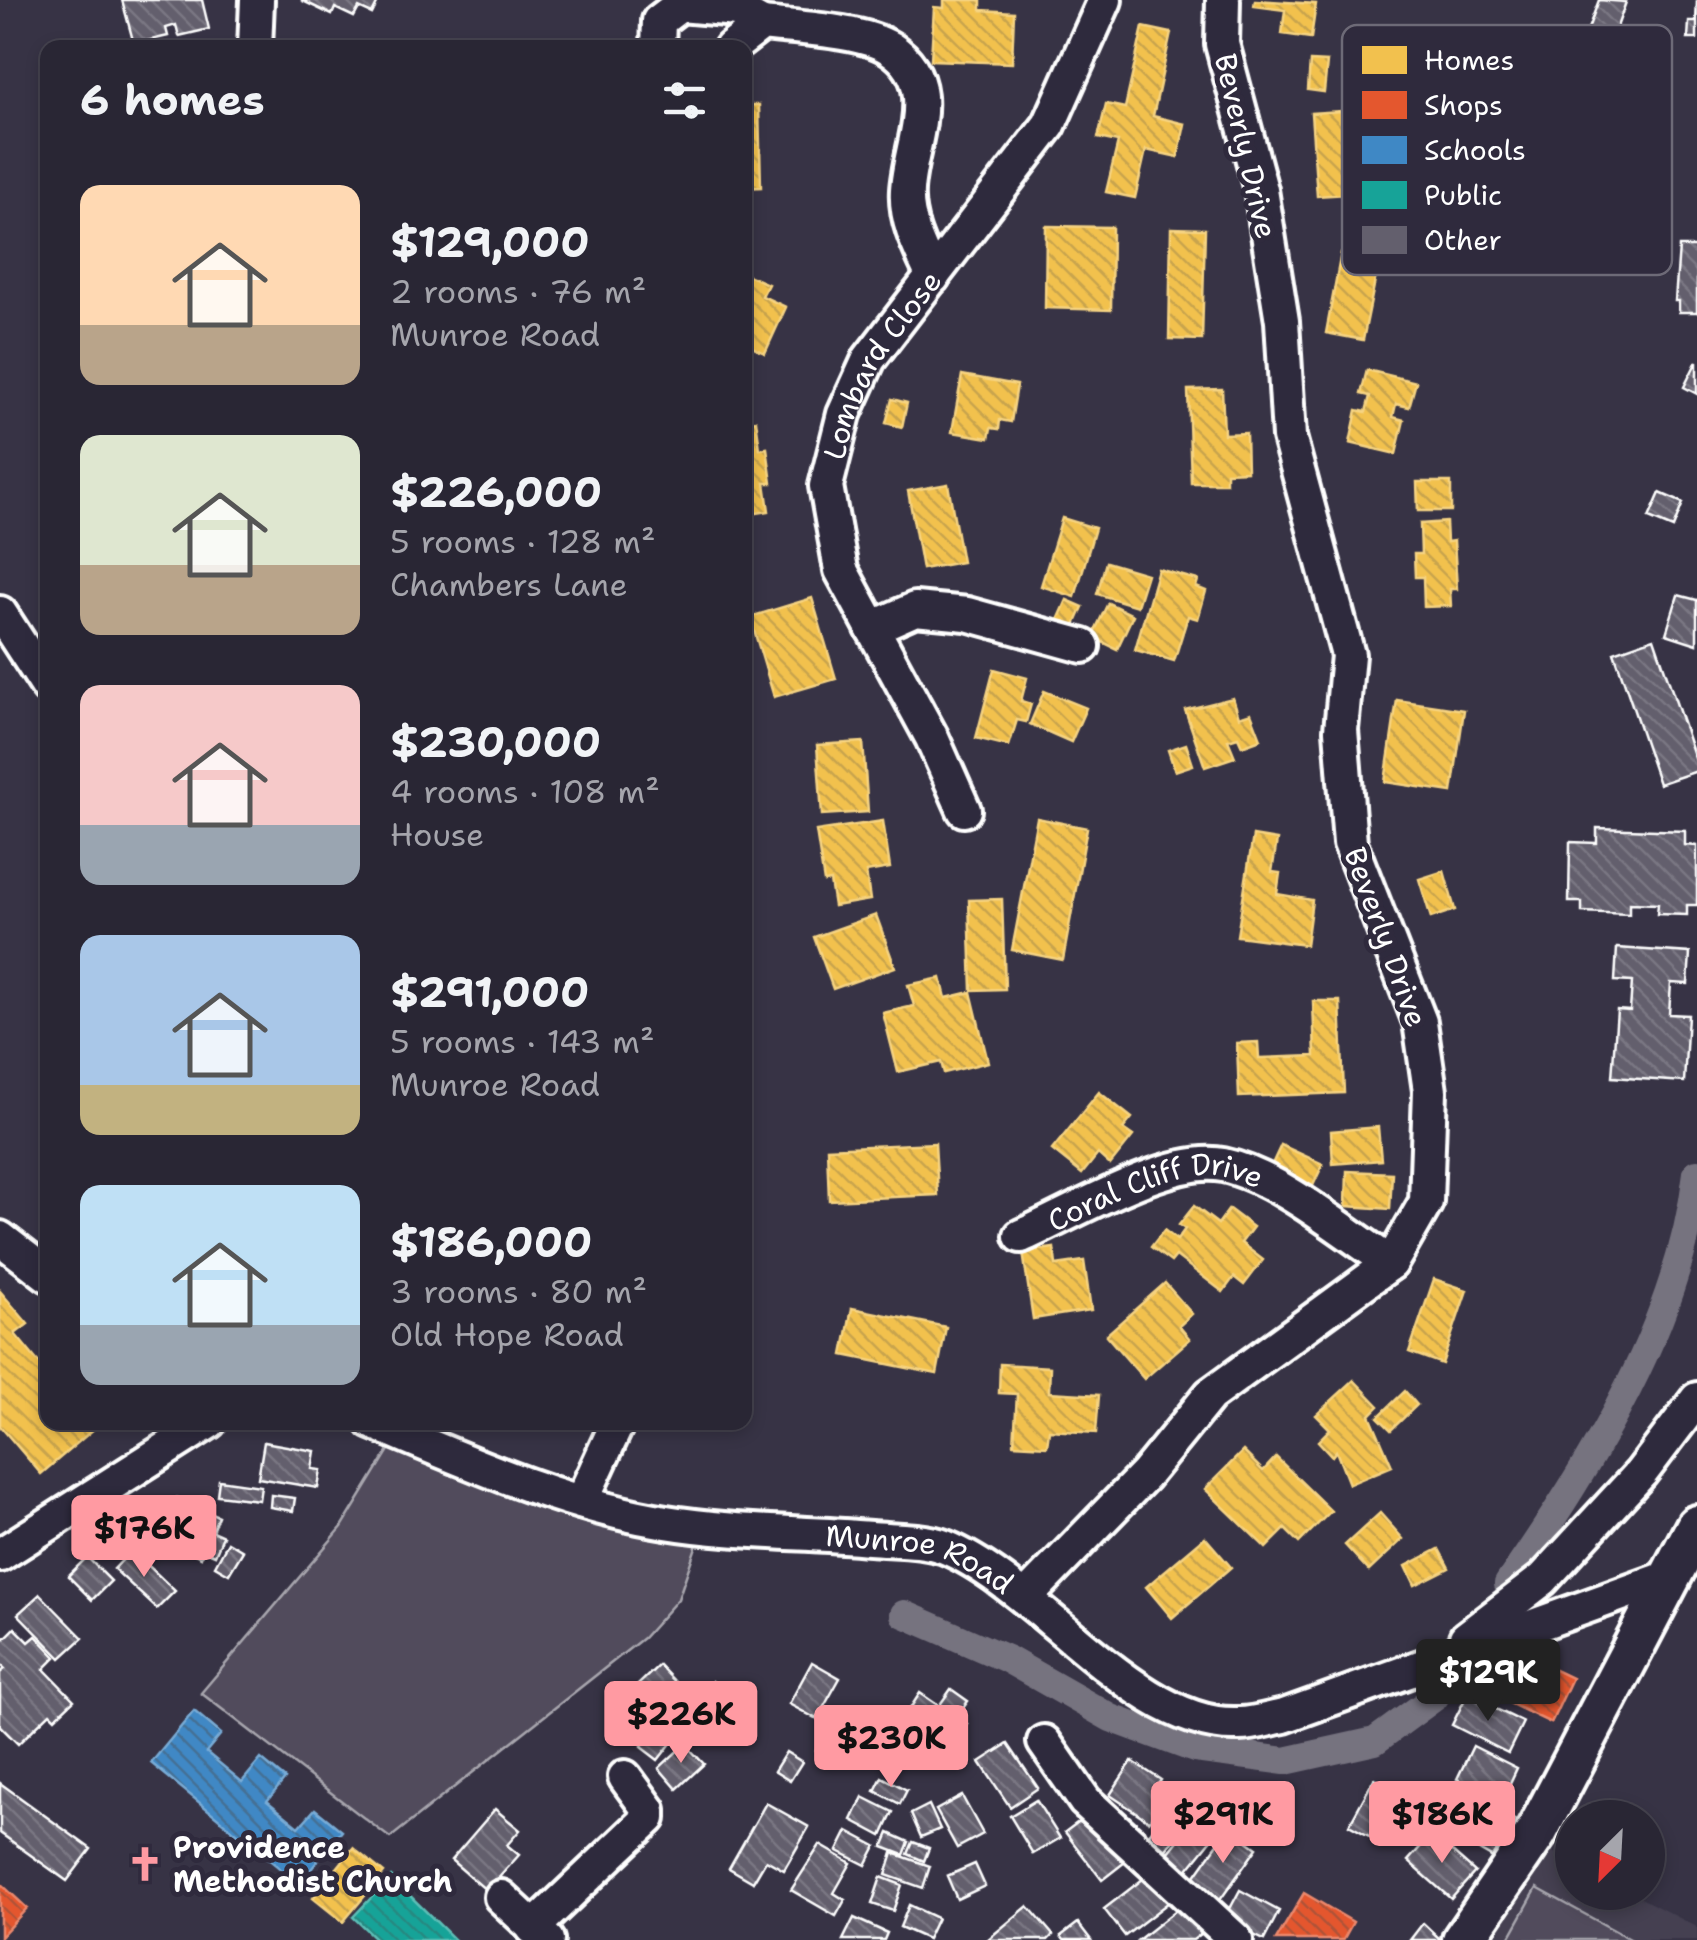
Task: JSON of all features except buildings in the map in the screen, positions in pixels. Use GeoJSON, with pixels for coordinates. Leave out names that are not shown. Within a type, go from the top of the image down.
{"type":"FeatureCollection","features":[{"type":"Feature","properties":{"kind":"main road"},"geometry":{"type":"LineString","coordinates":[[1463,1940],[1536,1833],[1697,1526]]}},
{"type":"Feature","properties":{"kind":"street"},"geometry":{"type":"LineString","coordinates":[[255,40],[257,0]]}},
{"type":"Feature","properties":{"kind":"street","name":"Lombard Close"},"geometry":{"type":"LineString","coordinates":[[964,810],[932,738],[841,570],[826,486],[844,414],[869,359],[1049,125],[1105,0]]}},
{"type":"Feature","properties":{"kind":"street","name":"Beverly Drive"},"geometry":{"type":"LineString","coordinates":[[1027,1596],[1145,1475],[1210,1395],[1390,1262],[1426,1202],[1430,1091],[1420,1022],[1350,843],[1341,730],[1348,655],[1289,437],[1282,321],[1262,190],[1222,44],[1223,0]]}},
{"type":"Feature","properties":{"kind":"street"},"geometry":{"type":"LineString","coordinates":[[658,40],[659,20],[680,5],[737,10],[762,24],[856,38],[890,48],[919,84],[922,116],[907,191],[912,232],[932,277]]}},
{"type":"Feature","properties":{"kind":"street"},"geometry":{"type":"LineString","coordinates":[[741,40],[762,24]]}},
{"type":"Feature","properties":{"kind":"street"},"geometry":{"type":"LineString","coordinates":[[872,628],[915,609],[967,614],[1083,646]]}},
{"type":"Feature","properties":{"kind":"street"},"geometry":{"type":"LineString","coordinates":[[0,613],[40,675]]}},
{"type":"Feature","properties":{"kind":"street","name":"Coral Cliff Drive"},"geometry":{"type":"LineString","coordinates":[[1021,1236],[1162,1174],[1188,1165],[1222,1165],[1260,1179],[1390,1262]]}},
{"type":"Feature","properties":{"kind":"street"},"geometry":{"type":"LineString","coordinates":[[0,1238],[40,1269]]}},
{"type":"Feature","properties":{"kind":"street","name":"Munroe Road"},"geometry":{"type":"LineString","coordinates":[[1430,1665],[1542,1579],[1641,1473],[1697,1398]]}},
{"type":"Feature","properties":{"kind":"street"},"geometry":{"type":"LineString","coordinates":[[0,1555],[196,1430]]}},
{"type":"Feature","properties":{"kind":"street","name":"Munroe Road"},"geometry":{"type":"LineString","coordinates":[[393,1430],[581,1502],[666,1522],[941,1545],[983,1565],[1027,1596],[1164,1705],[1203,1720],[1238,1725],[1284,1716],[1670,1577]]}},
{"type":"Feature","properties":{"kind":"street"},"geometry":{"type":"LineString","coordinates":[[581,1502],[614,1430]]}},
{"type":"Feature","properties":{"kind":"street"},"geometry":{"type":"LineString","coordinates":[[1044,1742],[1085,1801],[1236,1940]]}},
{"type":"Feature","properties":{"kind":"street"},"geometry":{"type":"LineString","coordinates":[[501,1897],[540,1934],[649,1818],[648,1810],[625,1776]]}},
{"type":"Feature","properties":{"kind":"shaded area"},"geometry":{"type":"Polygon","coordinates":[[[392,1445],[590,1517],[697,1544],[678,1599],[643,1638],[390,1838],[201,1693],[342,1527],[392,1445]]]}},
{"type":"Feature","properties":{"kind":"shaded area"},"geometry":{"type":"Polygon","coordinates":[[[1537,1844],[1555,1853],[1555,1910],[1664,1910],[1697,1927],[1697,1940],[1477,1940],[1537,1844]]]}},
{"type":"Feature","properties":{"kind":"shaded area"},"geometry":{"type":"Polygon","coordinates":[[[1537,1888],[1555,1898],[1555,1910],[1577,1910],[1632,1940],[1508,1940],[1537,1888]]]}},
{"type":"Feature","properties":{"kind":"waterway"},"geometry":{"type":"LineString","coordinates":[[1508,1584],[1600,1440],[1652,1337],[1672,1284],[1697,1173]]}},
{"type":"Feature","properties":{"kind":"waterway"},"geometry":{"type":"LineString","coordinates":[[904,1614],[1007,1659],[1111,1718],[1195,1749],[1285,1761],[1375,1741],[1435,1697]]}},
{"type":"Feature","properties":{"kind":"place","name":"Providence Methodist Church"},"geometry":{"type":"Point","coordinates":[145,1864]}}]}
